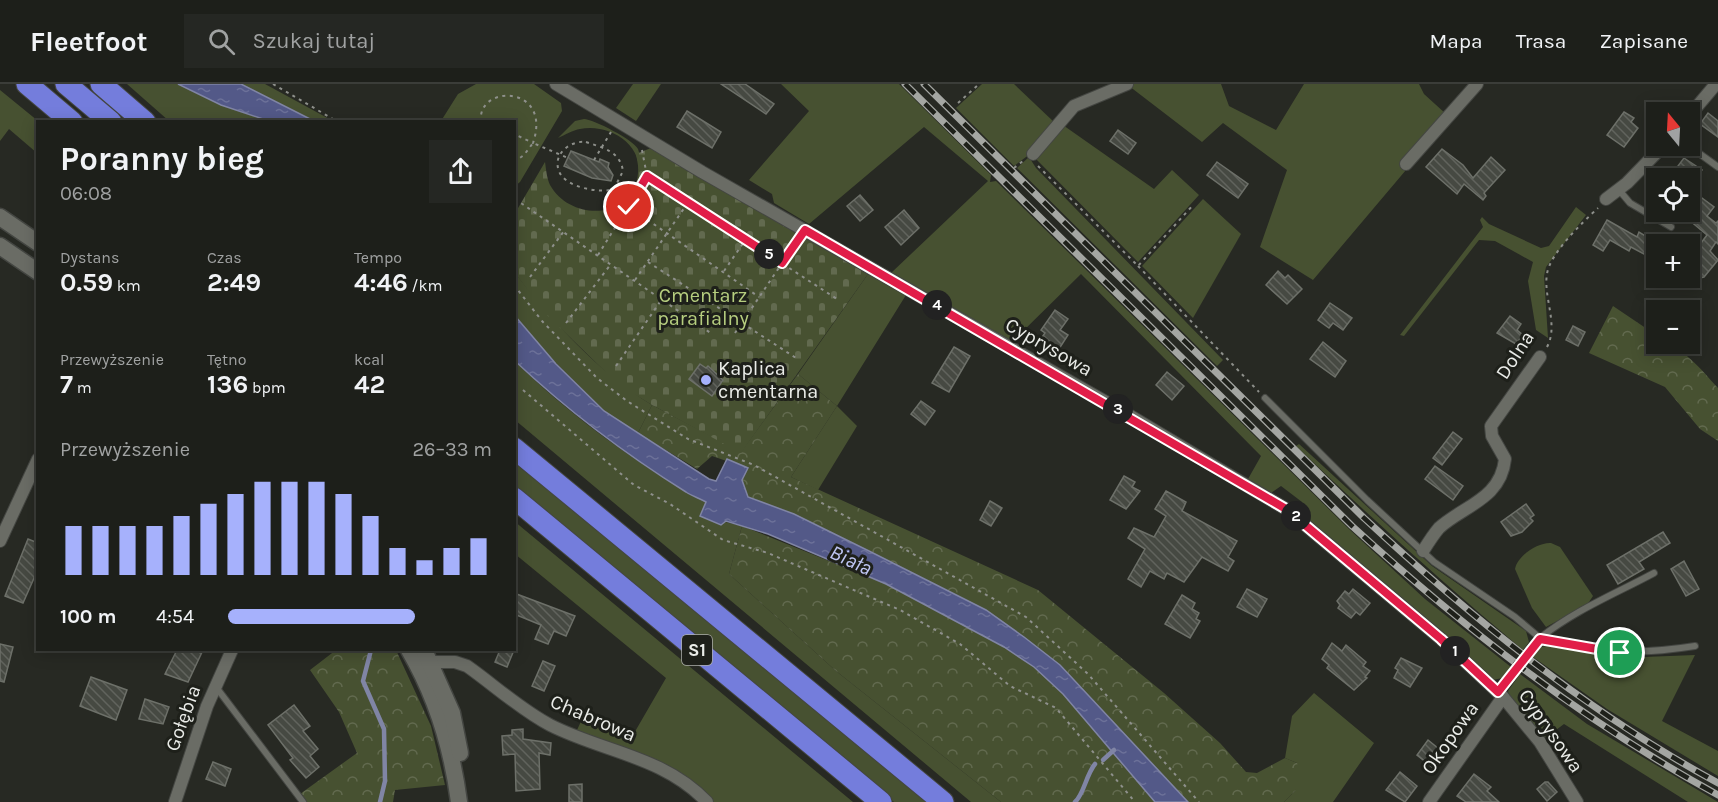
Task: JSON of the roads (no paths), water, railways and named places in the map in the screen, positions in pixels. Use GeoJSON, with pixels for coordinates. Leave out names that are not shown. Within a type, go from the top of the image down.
{"type":"FeatureCollection","features":[{"type":"Feature","properties":{"kind":"highway"},"geometry":{"type":"LineString","coordinates":[[27,84],[70,120]]}},
{"type":"Feature","properties":{"kind":"highway"},"geometry":{"type":"LineString","coordinates":[[66,84],[109,120]]}},
{"type":"Feature","properties":{"kind":"highway"},"geometry":{"type":"LineString","coordinates":[[101,84],[143,120]]}},
{"type":"Feature","properties":{"kind":"highway","name":"S1"},"geometry":{"type":"LineString","coordinates":[[516,450],[943,802]]}},
{"type":"Feature","properties":{"kind":"highway","name":"S1"},"geometry":{"type":"LineString","coordinates":[[516,500],[880,802]]}},
{"type":"Feature","properties":{"kind":"main road"},"geometry":{"type":"LineString","coordinates":[[0,217],[36,242]]}},
{"type":"Feature","properties":{"kind":"main road"},"geometry":{"type":"LineString","coordinates":[[0,246],[36,271]]}},
{"type":"Feature","properties":{"kind":"main road"},"geometry":{"type":"LineString","coordinates":[[420,655],[448,741],[459,802]]}},
{"type":"Feature","properties":{"kind":"main road"},"geometry":{"type":"LineString","coordinates":[[420,655],[447,699],[457,732],[465,802]]}},
{"type":"Feature","properties":{"kind":"street","name":"Cyprysowa"},"geometry":{"type":"LineString","coordinates":[[556,84],[803,233],[1286,509],[1441,639],[1501,694],[1540,742],[1576,802]]}},
{"type":"Feature","properties":{"kind":"street"},"geometry":{"type":"LineString","coordinates":[[1033,154],[1074,106],[1127,84]]}},
{"type":"Feature","properties":{"kind":"street"},"geometry":{"type":"LineString","coordinates":[[1406,164],[1477,84]]}},
{"type":"Feature","properties":{"kind":"street"},"geometry":{"type":"LineString","coordinates":[[1700,103],[1716,84]]}},
{"type":"Feature","properties":{"kind":"street"},"geometry":{"type":"LineString","coordinates":[[1606,199],[1619,190],[1653,156]]}},
{"type":"Feature","properties":{"kind":"street","name":"Dolna"},"geometry":{"type":"LineString","coordinates":[[1423,551],[1438,530],[1485,497],[1502,472],[1505,459],[1492,436],[1491,426],[1540,357]]}},
{"type":"Feature","properties":{"kind":"street"},"geometry":{"type":"LineString","coordinates":[[0,542],[36,463]]}},
{"type":"Feature","properties":{"kind":"street","name":"Gołębia"},"geometry":{"type":"LineString","coordinates":[[174,802],[215,687],[232,651]]}},
{"type":"Feature","properties":{"kind":"street","name":"Chabrowa"},"geometry":{"type":"LineString","coordinates":[[420,655],[467,666],[550,725],[615,748],[665,770],[691,787],[707,802]]}},
{"type":"Feature","properties":{"kind":"street","name":"Okopowa"},"geometry":{"type":"LineString","coordinates":[[1429,802],[1501,694]]}},
{"type":"Feature","properties":{"kind":"lane"},"geometry":{"type":"LineString","coordinates":[[1700,154],[1718,167]]}},
{"type":"Feature","properties":{"kind":"lane"},"geometry":{"type":"LineString","coordinates":[[1619,190],[1630,203],[1671,227]]}},
{"type":"Feature","properties":{"kind":"lane"},"geometry":{"type":"LineString","coordinates":[[1265,398],[1367,500],[1423,551],[1464,585],[1515,617],[1540,639],[1620,653],[1647,653],[1695,646]]}},
{"type":"Feature","properties":{"kind":"lane"},"geometry":{"type":"LineString","coordinates":[[1501,694],[1540,639],[1599,598],[1614,595],[1654,573]]}},
{"type":"Feature","properties":{"kind":"lane"},"geometry":{"type":"LineString","coordinates":[[215,687],[303,802]]}},
{"type":"Feature","properties":{"kind":"water"},"geometry":{"type":"Polygon","coordinates":[[[178,84],[241,84],[312,120],[266,120],[221,105],[178,84]]]}},
{"type":"Feature","properties":{"kind":"water","name":"Biała"},"geometry":{"type":"Polygon","coordinates":[[[516,317],[556,364],[604,411],[709,479],[716,481],[727,459],[748,468],[742,480],[748,497],[794,514],[986,610],[1024,637],[1060,665],[1188,802],[1155,802],[1063,694],[1034,667],[1004,647],[886,584],[768,534],[726,521],[721,525],[700,516],[706,502],[686,492],[619,447],[555,397],[516,362],[516,317]]]}},
{"type":"Feature","properties":{"kind":"waterway"},"geometry":{"type":"LineString","coordinates":[[371,651],[363,681],[384,729],[385,781],[380,802]]}},
{"type":"Feature","properties":{"kind":"waterway"},"geometry":{"type":"LineString","coordinates":[[1103,760],[1114,750]]}},
{"type":"Feature","properties":{"kind":"waterway"},"geometry":{"type":"LineString","coordinates":[[1075,802],[1095,764]]}},
{"type":"Feature","properties":{"kind":"railway"},"geometry":{"type":"LineString","coordinates":[[905,84],[1352,526],[1438,602],[1573,705],[1718,795]]}},
{"type":"Feature","properties":{"kind":"railway"},"geometry":{"type":"LineString","coordinates":[[924,84],[1364,518],[1447,592],[1489,628],[1577,695],[1623,726],[1718,783]]}},
{"type":"Feature","properties":{"kind":"place","name":"Kaplica cmentarna"},"geometry":{"type":"Point","coordinates":[706,380]}},
{"type":"Feature","properties":{"kind":"park label","name":"Cmentarz parafialny"},"geometry":{"type":"Point","coordinates":[703,306]}}]}
